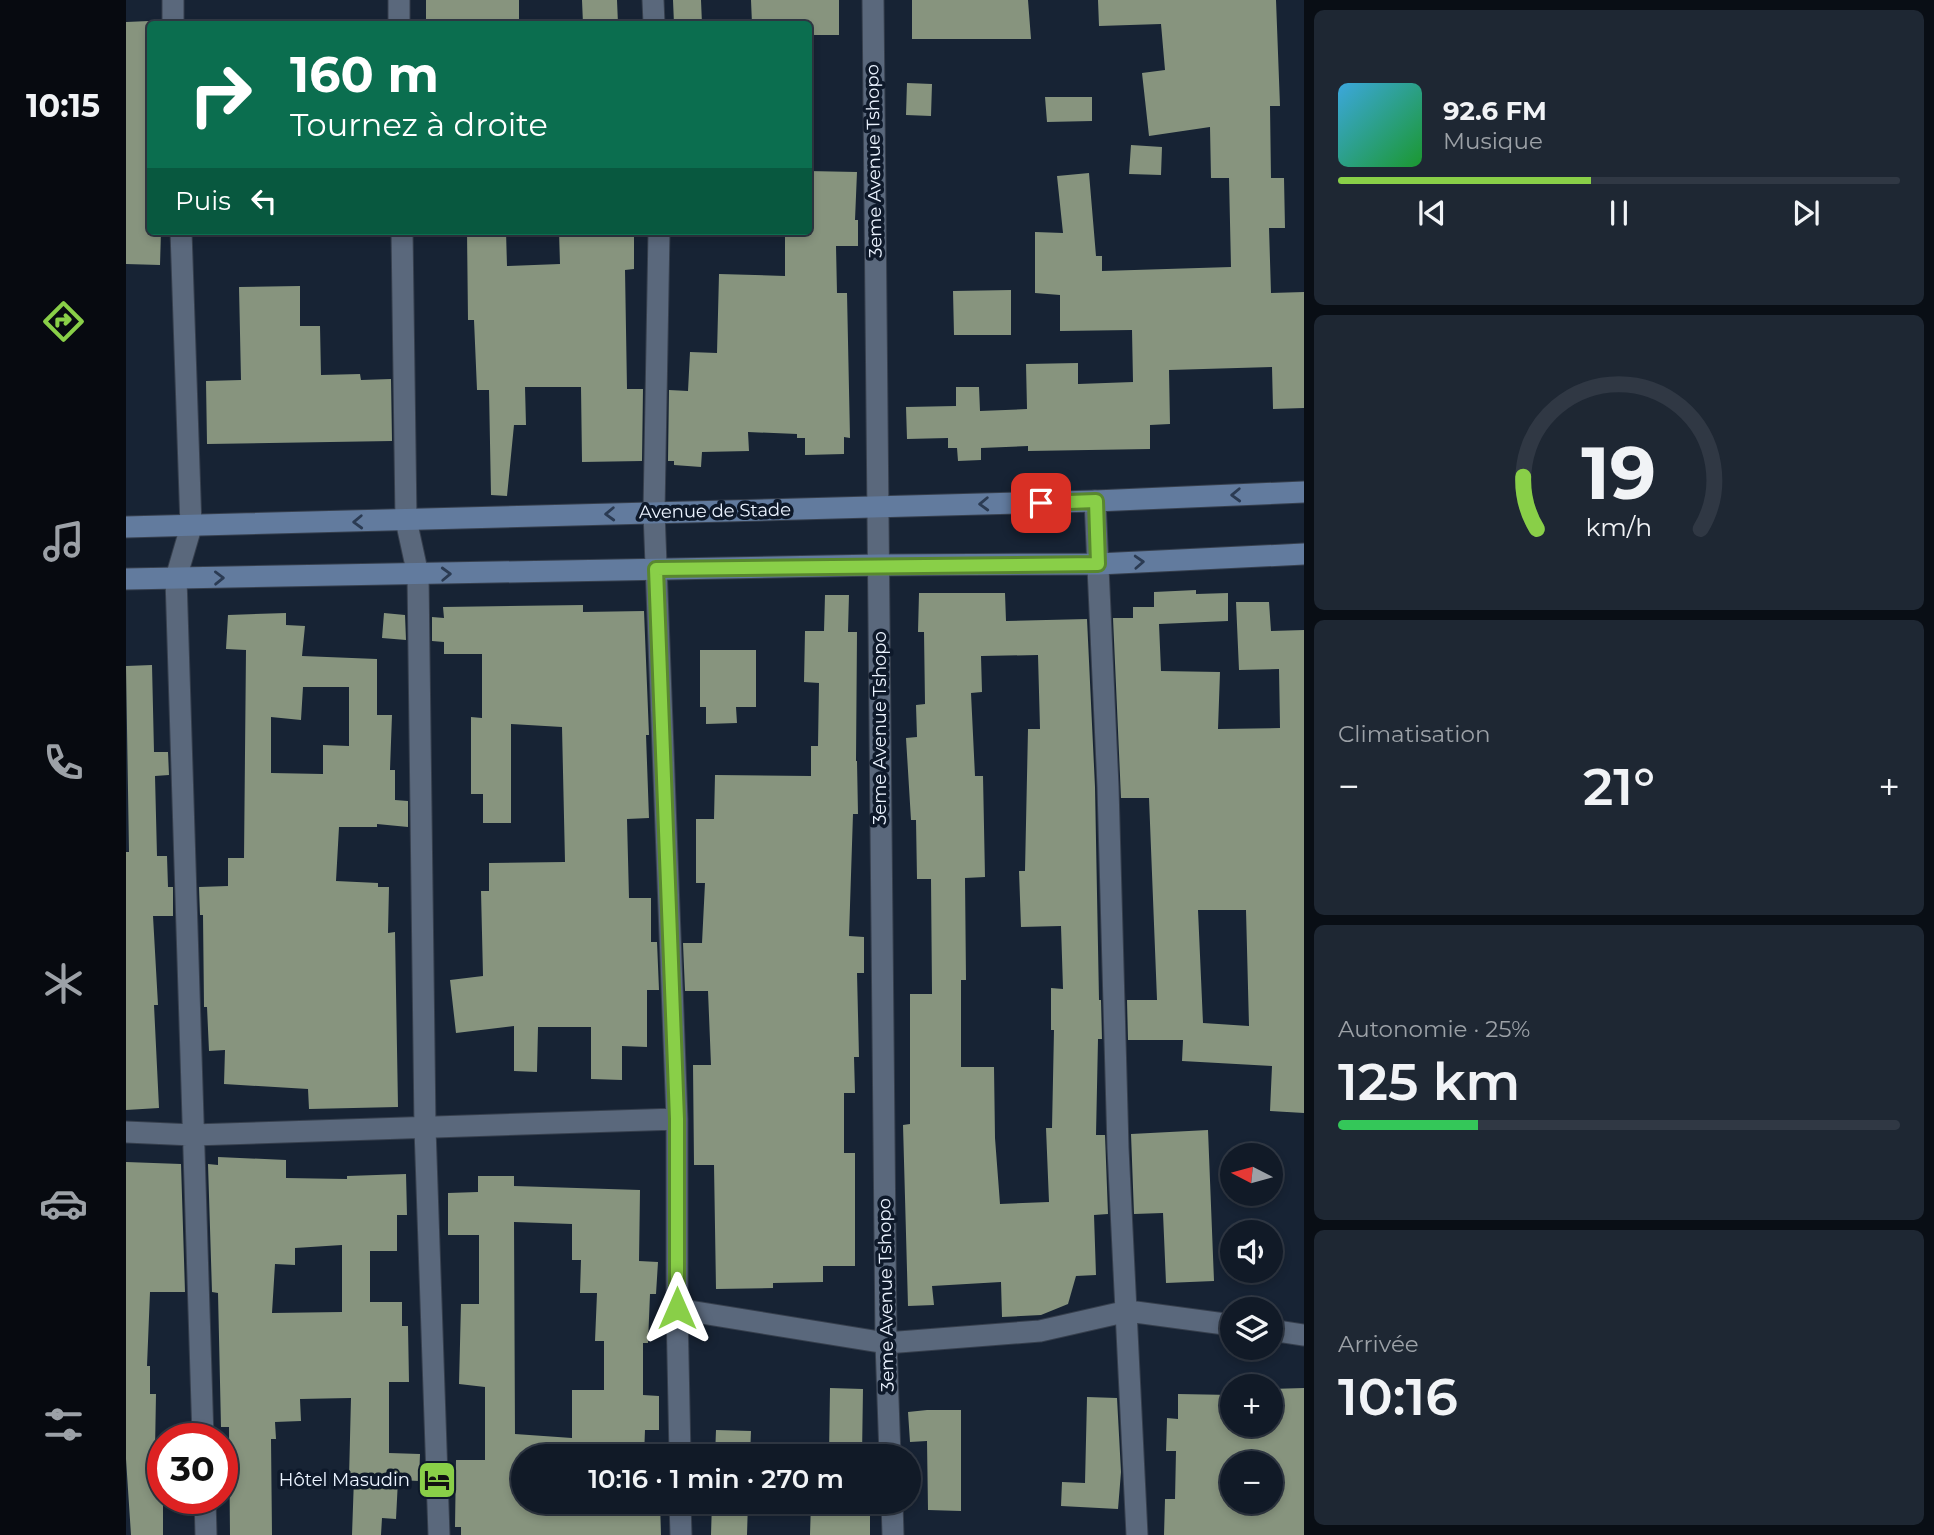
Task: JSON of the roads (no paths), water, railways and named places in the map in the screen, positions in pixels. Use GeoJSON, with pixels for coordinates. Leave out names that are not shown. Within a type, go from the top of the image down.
{"type":"FeatureCollection","features":[{"type":"Feature","properties":{"kind":"street"},"geometry":{"type":"LineString","coordinates":[[173,0],[173,21]]}},
{"type":"Feature","properties":{"kind":"street"},"geometry":{"type":"LineString","coordinates":[[399,0],[399,21]]}},
{"type":"Feature","properties":{"kind":"street"},"geometry":{"type":"LineString","coordinates":[[653,0],[654,21]]}},
{"type":"Feature","properties":{"kind":"street","name":"3eme Avenue Tshopo"},"geometry":{"type":"LineString","coordinates":[[873,0],[886,1342],[890,1444]]}},
{"type":"Feature","properties":{"kind":"street"},"geometry":{"type":"LineString","coordinates":[[181,235],[191,527],[176,578],[203,1423]]}},
{"type":"Feature","properties":{"kind":"street"},"geometry":{"type":"LineString","coordinates":[[402,235],[406,520],[418,575],[425,1128],[439,1535]]}},
{"type":"Feature","properties":{"kind":"street"},"geometry":{"type":"LineString","coordinates":[[659,235],[654,512],[677,1119],[680,1444]]}},
{"type":"Feature","properties":{"kind":"street","name":"Avenue de Stade"},"geometry":{"type":"LineString","coordinates":[[126,527],[1096,501],[1304,492]]}},
{"type":"Feature","properties":{"kind":"street"},"geometry":{"type":"LineString","coordinates":[[1096,501],[1108,787],[1118,1148],[1137,1535]]}},
{"type":"Feature","properties":{"kind":"street"},"geometry":{"type":"LineString","coordinates":[[126,579],[879,565],[1098,564],[1304,554]]}},
{"type":"Feature","properties":{"kind":"street"},"geometry":{"type":"LineString","coordinates":[[126,1132],[193,1135],[677,1119]]}},
{"type":"Feature","properties":{"kind":"street"},"geometry":{"type":"LineString","coordinates":[[677,1308],[886,1342],[1040,1331],[1128,1311],[1220,1323]]}},
{"type":"Feature","properties":{"kind":"street"},"geometry":{"type":"LineString","coordinates":[[1283,1332],[1304,1335]]}},
{"type":"Feature","properties":{"kind":"street"},"geometry":{"type":"LineString","coordinates":[[205,1514],[206,1535]]}},
{"type":"Feature","properties":{"kind":"street"},"geometry":{"type":"LineString","coordinates":[[680,1514],[681,1535]]}},
{"type":"Feature","properties":{"kind":"street"},"geometry":{"type":"LineString","coordinates":[[892,1514],[893,1535]]}},
{"type":"Feature","properties":{"kind":"place","name":"Hôtel Masudin"},"geometry":{"type":"Point","coordinates":[437,1480]}}]}
